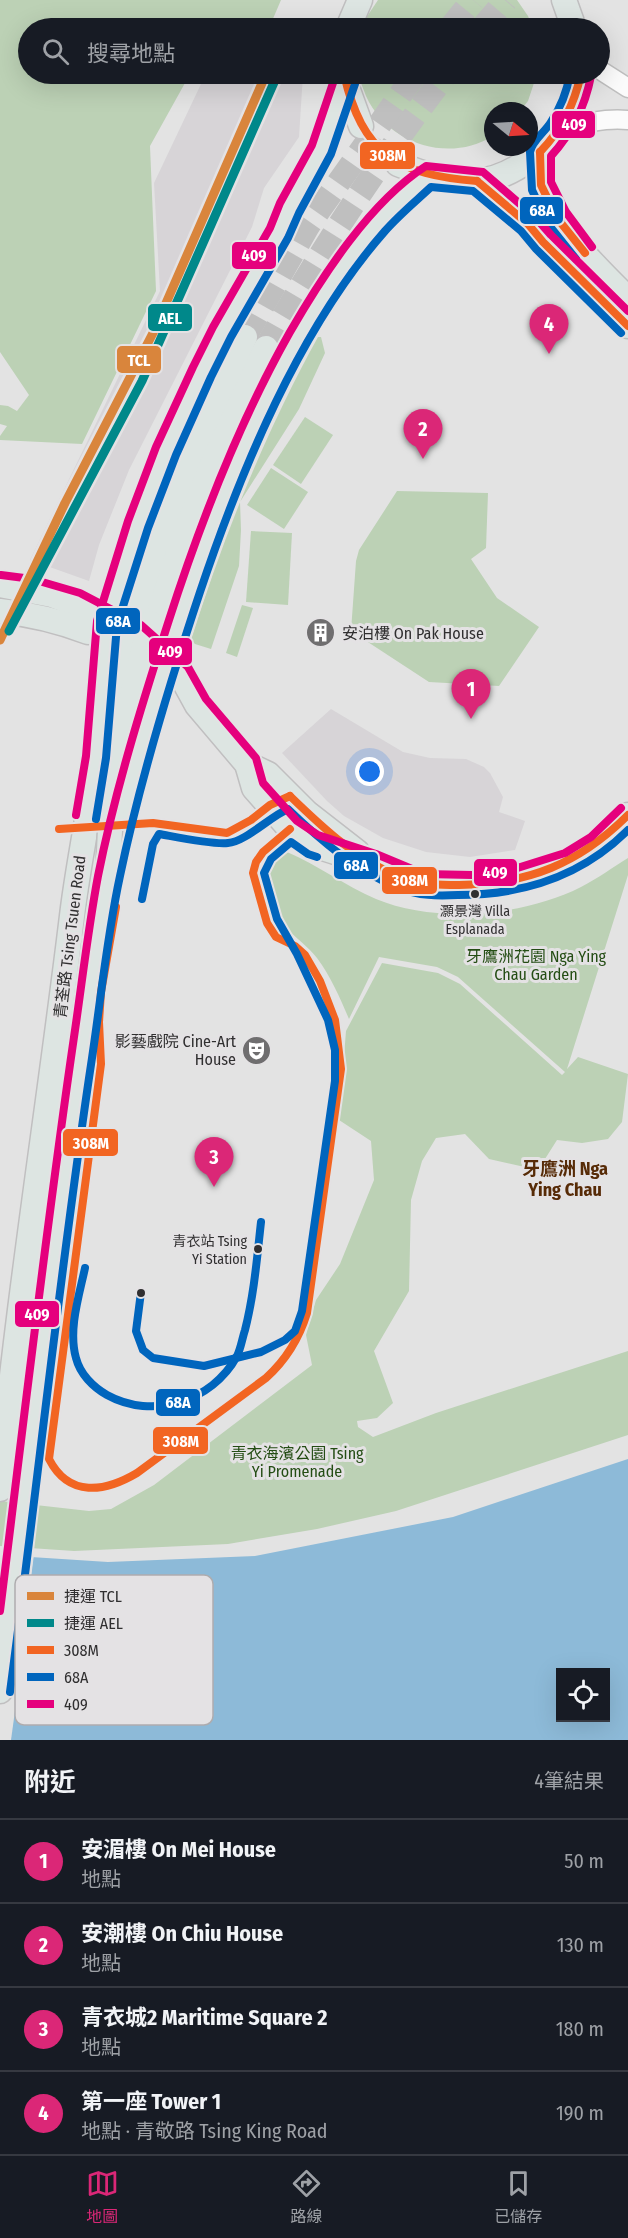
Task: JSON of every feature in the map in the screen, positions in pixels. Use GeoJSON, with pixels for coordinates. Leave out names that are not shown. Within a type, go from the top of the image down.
{"type":"FeatureCollection","features":[{"type":"Feature","properties":{"kind":"main road"},"geometry":{"type":"LineString","coordinates":[[341,0],[346,18]]}},
{"type":"Feature","properties":{"kind":"main road"},"geometry":{"type":"LineString","coordinates":[[352,18],[360,0]]}},
{"type":"Feature","properties":{"kind":"main road"},"geometry":{"type":"LineString","coordinates":[[96,757],[107,623],[128,553],[153,483],[182,415],[222,332],[279,233],[289,208],[321,150],[330,128],[342,84]]}},
{"type":"Feature","properties":{"kind":"main road"},"geometry":{"type":"LineString","coordinates":[[346,84],[361,126]]}},
{"type":"Feature","properties":{"kind":"main road"},"geometry":{"type":"LineString","coordinates":[[398,164],[428,176],[452,180],[477,181],[514,169],[540,152],[560,130],[569,115],[579,84]]}},
{"type":"Feature","properties":{"kind":"main road"},"geometry":{"type":"LineString","coordinates":[[540,152],[541,185],[557,218],[591,261],[628,299]]}},
{"type":"Feature","properties":{"kind":"main road"},"geometry":{"type":"LineString","coordinates":[[108,882],[154,701],[208,535],[259,415],[329,286],[373,227],[428,176]]}},
{"type":"Feature","properties":{"kind":"main road"},"geometry":{"type":"LineString","coordinates":[[477,181],[528,224],[543,242],[628,326]]}},
{"type":"Feature","properties":{"kind":"main road","name":"青荃路 Tsing Tsuen Road"},"geometry":{"type":"LineString","coordinates":[[0,1489],[17,1338],[72,914],[96,757],[138,598],[158,537],[189,457],[245,337]]}},
{"type":"Feature","properties":{"kind":"main road","name":"青荃路 Tsing Tsuen Road"},"geometry":{"type":"LineString","coordinates":[[0,1691],[73,1109],[108,882],[111,814],[116,776],[134,684],[150,623],[208,466],[266,348]]}},
{"type":"Feature","properties":{"kind":"main road"},"geometry":{"type":"LineString","coordinates":[[0,585],[52,595],[91,622],[67,624],[23,613],[0,611]]}},
{"type":"Feature","properties":{"kind":"main road"},"geometry":{"type":"LineString","coordinates":[[175,680],[247,764],[254,788],[290,829],[314,845],[374,864],[422,884],[472,886],[510,881],[568,863],[598,845],[628,815]]}},
{"type":"Feature","properties":{"kind":"street"},"geometry":{"type":"LineString","coordinates":[[610,76],[628,88]]}},
{"type":"Feature","properties":{"kind":"street"},"geometry":{"type":"LineString","coordinates":[[560,130],[608,118],[628,120]]}},
{"type":"Feature","properties":{"kind":"shaded area"},"geometry":{"type":"Polygon","coordinates":[[[201,84],[302,84],[299,137],[264,188],[252,227],[129,470],[99,545],[89,581],[30,560],[160,291],[154,183],[201,84]]]}},
{"type":"Feature","properties":{"kind":"shaded area"},"geometry":{"type":"Polygon","coordinates":[[[331,709],[403,752],[430,758],[466,759],[484,767],[490,773],[503,797],[499,812],[525,821],[515,850],[470,857],[426,852],[383,838],[344,816],[282,753],[331,709]]]}},
{"type":"Feature","properties":{"kind":"green space"},"geometry":{"type":"Polygon","coordinates":[[[0,0],[281,0],[273,18],[18,18],[18,84],[184,84],[150,146],[156,291],[82,444],[0,440],[7,426],[0,424],[0,405],[17,411],[29,395],[0,352],[0,0]]]}},
{"type":"Feature","properties":{"kind":"green space"},"geometry":{"type":"Polygon","coordinates":[[[378,0],[517,0],[529,18],[366,18],[378,0]]]}},
{"type":"Feature","properties":{"kind":"green space"},"geometry":{"type":"Polygon","coordinates":[[[362,84],[534,84],[527,102],[484,102],[484,140],[457,148],[439,148],[404,137],[388,126],[376,112],[362,84]]]}},
{"type":"Feature","properties":{"kind":"green space"},"geometry":{"type":"Polygon","coordinates":[[[318,337],[321,337],[325,353],[299,409],[241,501],[280,410],[318,337]]]}},
{"type":"Feature","properties":{"kind":"green space"},"geometry":{"type":"Polygon","coordinates":[[[305,417],[333,435],[301,484],[273,465],[305,417]]]}},
{"type":"Feature","properties":{"kind":"green space"},"geometry":{"type":"Polygon","coordinates":[[[271,468],[308,492],[284,529],[247,505],[271,468]]]}},
{"type":"Feature","properties":{"kind":"green space"},"geometry":{"type":"Polygon","coordinates":[[[397,491],[488,493],[486,548],[471,559],[497,598],[539,627],[499,686],[429,682],[351,631],[356,561],[359,550],[397,491]]]}},
{"type":"Feature","properties":{"kind":"green space"},"geometry":{"type":"Polygon","coordinates":[[[240,503],[239,566],[211,649],[195,644],[191,640],[240,503]]]}},
{"type":"Feature","properties":{"kind":"green space"},"geometry":{"type":"Polygon","coordinates":[[[251,531],[292,533],[288,605],[246,602],[251,531]]]}},
{"type":"Feature","properties":{"kind":"green space"},"geometry":{"type":"Polygon","coordinates":[[[242,605],[253,608],[237,657],[226,653],[242,605]]]}},
{"type":"Feature","properties":{"kind":"green space"},"geometry":{"type":"Polygon","coordinates":[[[287,852],[376,899],[425,912],[452,914],[507,910],[533,905],[587,884],[628,858],[628,875],[567,1069],[578,1057],[628,1074],[622,1122],[608,1139],[582,1143],[557,1140],[538,1170],[489,1159],[465,1134],[436,1138],[422,1161],[411,1200],[409,1291],[374,1351],[393,1403],[377,1418],[357,1421],[358,1427],[373,1437],[436,1413],[628,1351],[628,1435],[396,1511],[317,1529],[228,1544],[74,1551],[0,1546],[0,1501],[89,1511],[111,1509],[154,1485],[312,1365],[306,1335],[316,1300],[340,1264],[374,1180],[371,1141],[339,1120],[346,1031],[382,963],[438,973],[460,984],[562,1075],[565,1072],[458,977],[437,967],[379,957],[349,1019],[339,995],[317,958],[278,920],[262,898],[259,886],[260,873],[264,864],[277,854],[287,852]]]}},
{"type":"Feature","properties":{"kind":"water"},"geometry":{"type":"Polygon","coordinates":[[[628,1459],[628,1740],[0,1740],[0,1690],[15,1692],[15,1725],[213,1725],[213,1575],[15,1575],[15,1655],[0,1653],[0,1555],[108,1562],[255,1556],[453,1517],[628,1459]]]}},
{"type":"Feature","properties":{"kind":"pier"},"geometry":{"type":"Polygon","coordinates":[[[0,1552],[34,1554],[31,1575],[15,1575],[15,1658],[0,1656],[0,1552]]]}},
{"type":"Feature","properties":{"kind":"pier"},"geometry":{"type":"Polygon","coordinates":[[[0,1687],[15,1689],[11,1740],[0,1740],[0,1687]]]}},
{"type":"Feature","properties":{"kind":"tunnel"},"geometry":{"type":"LineString","coordinates":[[458,18],[473,0]]}},
{"type":"Feature","properties":{"kind":"tunnel"},"geometry":{"type":"LineString","coordinates":[[491,18],[506,0]]}},
{"type":"Feature","properties":{"kind":"tunnel"},"geometry":{"type":"LineString","coordinates":[[245,337],[308,226],[408,84]]}},
{"type":"Feature","properties":{"kind":"tunnel"},"geometry":{"type":"LineString","coordinates":[[266,348],[351,207],[439,84]]}},
{"type":"Feature","properties":{"kind":"metro line","name":"TCL"},"geometry":{"type":"LineString","coordinates":[[0,640],[65,503],[153,333],[262,84]]}},
{"type":"Feature","properties":{"kind":"metro line","name":"AEL"},"geometry":{"type":"LineString","coordinates":[[9,631],[142,381],[273,84]]}},
{"type":"Feature","properties":{"kind":"transit line","name":"409"},"geometry":{"type":"LineString","coordinates":[[76,815],[86,756],[97,621],[128,521],[156,447],[193,367],[213,327],[270,228],[280,203],[312,145],[333,84]]}},
{"type":"Feature","properties":{"kind":"transit line","name":"308M"},"geometry":{"type":"LineString","coordinates":[[347,84],[361,124],[373,141],[388,155],[405,166],[425,173],[477,181]]}},
{"type":"Feature","properties":{"kind":"transit line","name":"68A"},"geometry":{"type":"LineString","coordinates":[[96,819],[106,758],[117,625],[148,528],[176,455],[211,377],[231,337],[288,238],[331,154],[355,84]]}},
{"type":"Feature","properties":{"kind":"transit line","name":"68A"},"geometry":{"type":"LineString","coordinates":[[567,84],[558,111],[533,144],[530,152],[532,190],[548,224],[576,259]]}},
{"type":"Feature","properties":{"kind":"transit line","name":"308M"},"geometry":{"type":"LineString","coordinates":[[540,152],[566,116],[578,84]]}},
{"type":"Feature","properties":{"kind":"transit line","name":"409"},"geometry":{"type":"LineString","coordinates":[[589,84],[577,119],[551,156],[551,182],[566,212],[592,247]]}},
{"type":"Feature","properties":{"kind":"transit line","name":"308M"},"geometry":{"type":"LineString","coordinates":[[540,152],[541,185],[557,218],[585,253]]}},
{"type":"Feature","properties":{"kind":"transit line","name":"409"},"geometry":{"type":"LineString","coordinates":[[0,1611],[54,1180],[98,876],[120,781],[168,623],[207,511],[254,402],[290,332],[349,241],[386,199],[426,166],[483,172],[535,217],[628,311]]}},
{"type":"Feature","properties":{"kind":"transit line","name":"308M"},"geometry":{"type":"LineString","coordinates":[[477,181],[528,224],[543,242],[628,326]]}},
{"type":"Feature","properties":{"kind":"transit line","name":"68A"},"geometry":{"type":"LineString","coordinates":[[25,1575],[70,1216],[115,899],[137,804],[177,662],[216,545],[254,450],[276,403],[299,356],[354,270],[385,231],[431,187],[473,191],[521,231],[536,249],[621,333]]}},
{"type":"Feature","properties":{"kind":"transit line","name":"409"},"geometry":{"type":"LineString","coordinates":[[1,575],[32,579],[80,593],[141,625],[188,667],[206,699],[256,758],[263,783],[297,821],[318,835],[376,854],[424,874],[472,875],[508,871],[565,853],[591,837],[621,808]]}},
{"type":"Feature","properties":{"kind":"transit line","name":"308M"},"geometry":{"type":"LineString","coordinates":[[290,796],[329,832],[373,864],[405,879],[438,885],[508,881],[551,868],[591,846],[628,815]]}},
{"type":"Feature","properties":{"kind":"transit line","name":"308M"},"geometry":{"type":"LineString","coordinates":[[59,829],[153,823],[227,833],[251,820],[270,805],[290,796]]}},
{"type":"Feature","properties":{"kind":"transit line","name":"68A"},"geometry":{"type":"LineString","coordinates":[[142,899],[153,844],[159,834],[204,842],[235,842],[288,809],[326,843],[368,873],[406,891],[435,895],[482,894],[528,887],[550,880],[591,860],[628,830]]}},
{"type":"Feature","properties":{"kind":"transit line","name":"308M"},"geometry":{"type":"LineString","coordinates":[[116,907],[101,992],[99,1022],[101,1064],[49,1459],[57,1472],[67,1480],[77,1486],[88,1488],[113,1484],[137,1473],[266,1378],[291,1348],[307,1313],[341,1069],[335,1020],[320,981],[305,955],[295,946],[276,937],[267,923],[253,873],[256,862],[263,852],[290,829]]}},
{"type":"Feature","properties":{"kind":"transit line","name":"68A"},"geometry":{"type":"LineString","coordinates":[[141,1292],[136,1331],[143,1350],[153,1358],[204,1366],[261,1352],[285,1340],[295,1331],[302,1311],[335,1081],[335,1050],[328,1020],[297,954],[277,919],[264,873],[271,859],[291,842],[308,854],[317,857]]}},
{"type":"Feature","properties":{"kind":"transit line","name":"68A"},"geometry":{"type":"LineString","coordinates":[[85,1268],[75,1313],[73,1336],[76,1358],[84,1375],[102,1392],[124,1402],[143,1406],[161,1406],[180,1402],[212,1385],[226,1372],[240,1350],[251,1303],[261,1222]]}},
{"type":"Feature","properties":{"kind":"transit line","name":"68A"},"geometry":{"type":"LineString","coordinates":[[10,1692],[15,1652]]}},
{"type":"Feature","properties":{"kind":"place","name":"第一座 Tower 1"},"geometry":{"type":"Point","coordinates":[549,354]}},
{"type":"Feature","properties":{"kind":"place","name":"安潮樓 On Chiu House"},"geometry":{"type":"Point","coordinates":[423,459]}},
{"type":"Feature","properties":{"kind":"place","name":"安泊樓 On Pak House"},"geometry":{"type":"Point","coordinates":[321,633]}},
{"type":"Feature","properties":{"kind":"place","name":"安湄樓 On Mei House"},"geometry":{"type":"Point","coordinates":[471,719]}},
{"type":"Feature","properties":{"kind":"place","name":"灝景灣 Villa Esplanada"},"geometry":{"type":"Point","coordinates":[475,894]}},
{"type":"Feature","properties":{"kind":"place","name":"影藝戲院 Cine-Art House"},"geometry":{"type":"Point","coordinates":[257,1050]}},
{"type":"Feature","properties":{"kind":"place","name":"青衣城2 Maritime Square 2"},"geometry":{"type":"Point","coordinates":[214,1187]}},
{"type":"Feature","properties":{"kind":"place","name":"青衣站 Tsing Yi Station"},"geometry":{"type":"Point","coordinates":[258,1249]}},
{"type":"Feature","properties":{"kind":"district","name":"牙鷹洲 Nga Ying Chau"},"geometry":{"type":"Point","coordinates":[565,1179]}},
{"type":"Feature","properties":{"kind":"park label","name":"牙鷹洲花園 Nga Ying Chau Garden"},"geometry":{"type":"Point","coordinates":[536,965]}},
{"type":"Feature","properties":{"kind":"park label","name":"青衣海濱公園 Tsing Yi Promenade"},"geometry":{"type":"Point","coordinates":[297,1462]}}]}
